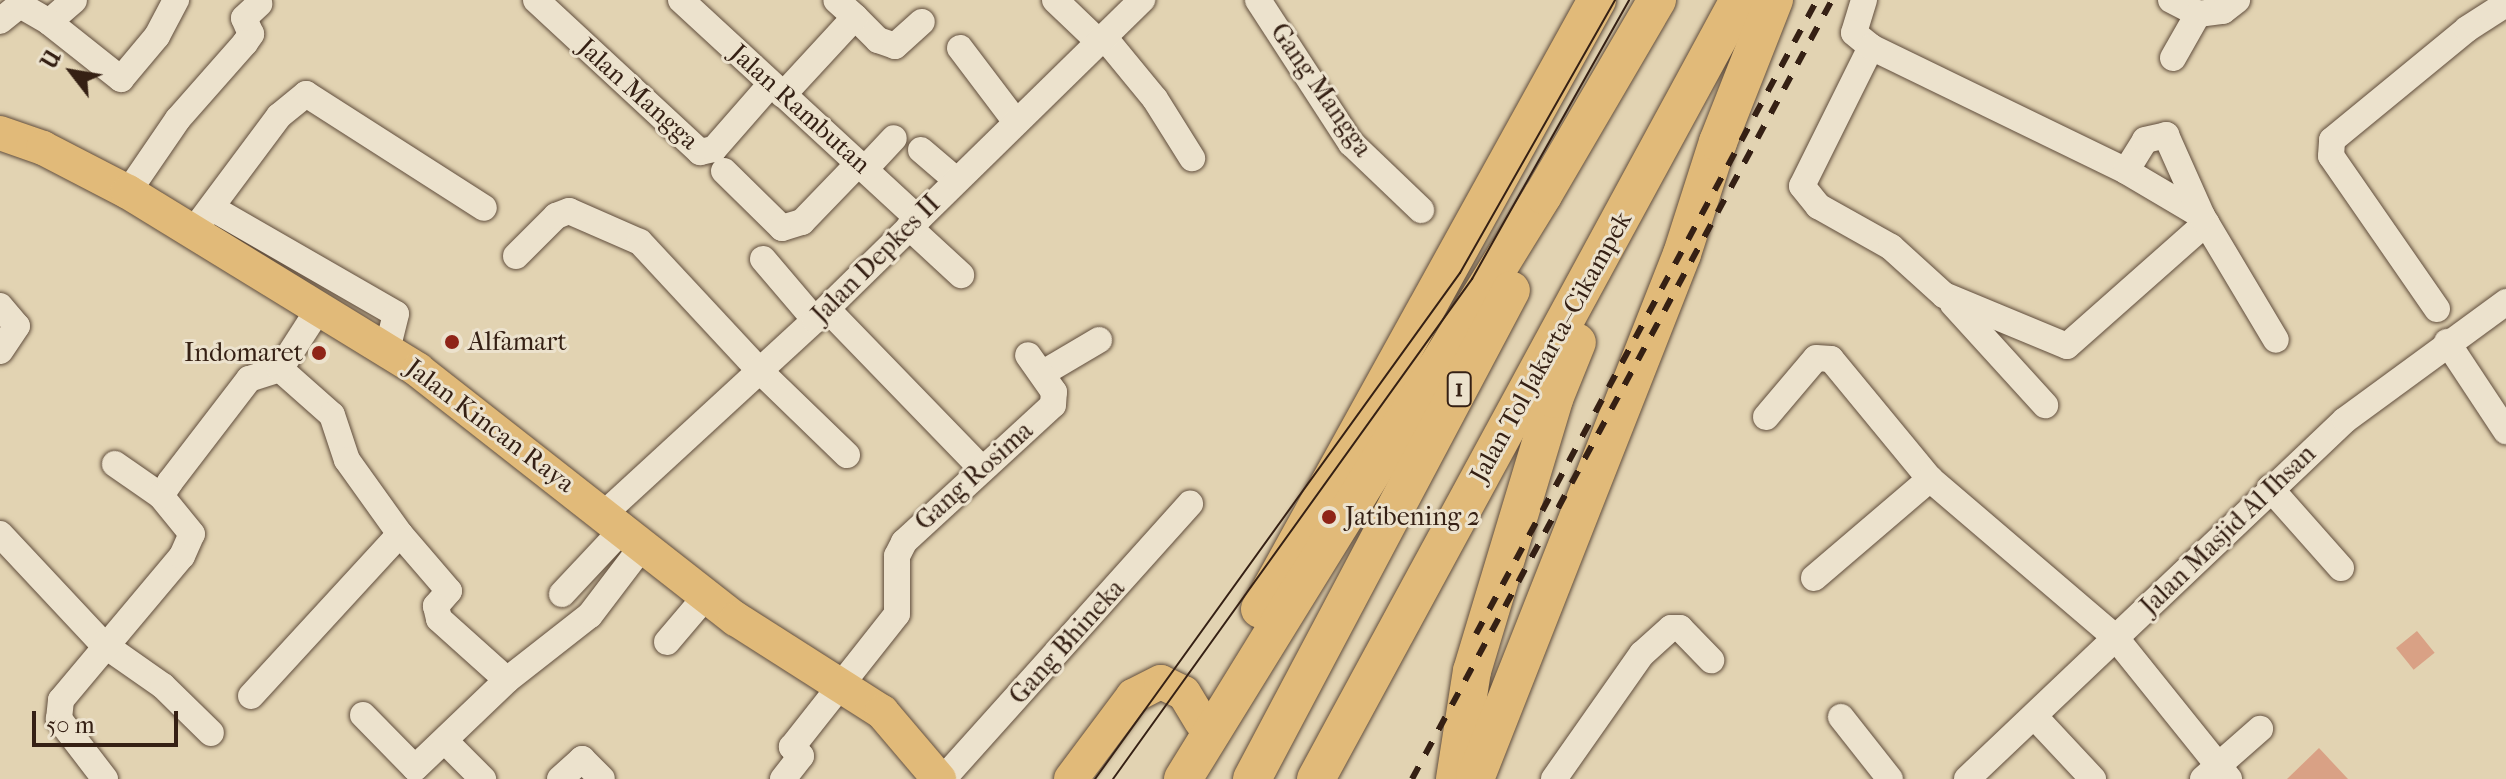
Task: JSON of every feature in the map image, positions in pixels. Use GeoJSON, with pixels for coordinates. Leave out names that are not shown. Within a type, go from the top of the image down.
{"type":"FeatureCollection","features":[{"type":"Feature","properties":{"kind":"highway"},"geometry":{"type":"LineString","coordinates":[[1158,779],[1201,721],[1336,464],[1597,0]]}},
{"type":"Feature","properties":{"kind":"highway"},"geometry":{"type":"LineString","coordinates":[[1183,779],[1543,195],[1657,0]]}},
{"type":"Feature","properties":{"kind":"highway","name":"1"},"geometry":{"type":"LineString","coordinates":[[1252,779],[1666,0]]}},
{"type":"Feature","properties":{"kind":"highway","name":"Jalan Tol Jakarta–Cikampek"},"geometry":{"type":"LineString","coordinates":[[1316,779],[1739,0]]}},
{"type":"Feature","properties":{"kind":"highway"},"geometry":{"type":"LineString","coordinates":[[1475,779],[1682,254],[1728,114],[1774,0]]}},
{"type":"Feature","properties":{"kind":"highway"},"geometry":{"type":"LineString","coordinates":[[1455,779],[1472,671],[1554,399],[1612,257],[1719,39]]}},
{"type":"Feature","properties":{"kind":"main road","name":"Jalan Kincan Raya"},"geometry":{"type":"LineString","coordinates":[[0,133],[43,148],[128,192],[203,219],[320,307],[387,350],[624,528],[768,642],[836,689],[882,712],[941,779]]}},
{"type":"Feature","properties":{"kind":"main road"},"geometry":{"type":"LineString","coordinates":[[1071,779],[1133,696],[1161,682],[1184,693],[1201,721]]}},
{"type":"Feature","properties":{"kind":"street"},"geometry":{"type":"LineString","coordinates":[[49,22],[74,0]]}},
{"type":"Feature","properties":{"kind":"street"},"geometry":{"type":"LineString","coordinates":[[0,21],[20,5],[49,22],[121,79],[142,59],[176,0]]}},
{"type":"Feature","properties":{"kind":"street","name":"Jalan Mangga"},"geometry":{"type":"LineString","coordinates":[[536,0],[700,152],[714,149],[777,89]]}},
{"type":"Feature","properties":{"kind":"street","name":"Jalan Rambutan"},"geometry":{"type":"LineString","coordinates":[[681,0],[862,166],[961,275]]}},
{"type":"Feature","properties":{"kind":"street"},"geometry":{"type":"LineString","coordinates":[[1055,0],[1102,40],[1155,99],[1192,158]]}},
{"type":"Feature","properties":{"kind":"street","name":"Jalan Depkes II"},"geometry":{"type":"LineString","coordinates":[[624,528],[760,371],[1142,0]]}},
{"type":"Feature","properties":{"kind":"street","name":"Gang Mangga"},"geometry":{"type":"LineString","coordinates":[[1258,0],[1351,143],[1421,210]]}},
{"type":"Feature","properties":{"kind":"street"},"geometry":{"type":"LineString","coordinates":[[1864,0],[1854,33],[1871,47],[2126,171],[2204,220]]}},
{"type":"Feature","properties":{"kind":"street"},"geometry":{"type":"LineString","coordinates":[[2171,0],[2198,14],[2223,11],[2237,0]]}},
{"type":"Feature","properties":{"kind":"street"},"geometry":{"type":"LineString","coordinates":[[128,192],[178,119],[251,34],[244,18],[259,4]]}},
{"type":"Feature","properties":{"kind":"street"},"geometry":{"type":"LineString","coordinates":[[2437,309],[2331,156],[2332,140],[2467,29],[2506,4]]}},
{"type":"Feature","properties":{"kind":"street"},"geometry":{"type":"LineString","coordinates":[[777,89],[846,9],[889,45],[903,42],[922,22]]}},
{"type":"Feature","properties":{"kind":"street"},"geometry":{"type":"LineString","coordinates":[[2173,58],[2198,14]]}},
{"type":"Feature","properties":{"kind":"street"},"geometry":{"type":"LineString","coordinates":[[1871,47],[1802,186],[1818,206],[1891,247],[1944,295],[2045,405]]}},
{"type":"Feature","properties":{"kind":"street"},"geometry":{"type":"LineString","coordinates":[[960,48],[1016,122]]}},
{"type":"Feature","properties":{"kind":"street"},"geometry":{"type":"LineString","coordinates":[[387,350],[396,314],[203,219],[279,116],[306,94],[484,208]]}},
{"type":"Feature","properties":{"kind":"street"},"geometry":{"type":"LineString","coordinates":[[2126,171],[2145,140],[2166,135],[2204,220],[2276,340]]}},
{"type":"Feature","properties":{"kind":"street"},"geometry":{"type":"LineString","coordinates":[[724,171],[782,228],[802,222],[894,138]]}},
{"type":"Feature","properties":{"kind":"street"},"geometry":{"type":"LineString","coordinates":[[921,150],[956,180]]}},
{"type":"Feature","properties":{"kind":"street"},"geometry":{"type":"LineString","coordinates":[[516,256],[556,216],[569,211],[626,235],[647,248],[760,371],[847,455]]}},
{"type":"Feature","properties":{"kind":"street"},"geometry":{"type":"LineString","coordinates":[[1944,295],[2067,346],[2204,220]]}},
{"type":"Feature","properties":{"kind":"street"},"geometry":{"type":"LineString","coordinates":[[763,259],[981,468]]}},
{"type":"Feature","properties":{"kind":"street","name":"Jalan Masjid Al Ihsan"},"geometry":{"type":"LineString","coordinates":[[1967,779],[2345,420],[2447,342],[2506,302]]}},
{"type":"Feature","properties":{"kind":"street"},"geometry":{"type":"LineString","coordinates":[[0,306],[17,326],[0,351]]}},
{"type":"Feature","properties":{"kind":"street"},"geometry":{"type":"LineString","coordinates":[[161,496],[209,424],[249,379],[280,369],[320,307]]}},
{"type":"Feature","properties":{"kind":"street","name":"Gang Rosima"},"geometry":{"type":"LineString","coordinates":[[783,779],[801,756],[792,747],[897,614],[897,556],[904,542],[1053,405],[1056,398],[1036,364],[1099,340]]}},
{"type":"Feature","properties":{"kind":"street"},"geometry":{"type":"LineString","coordinates":[[2447,342],[2506,431]]}},
{"type":"Feature","properties":{"kind":"street"},"geometry":{"type":"LineString","coordinates":[[1766,417],[1816,358],[1831,359],[1930,479],[2115,637],[2216,774],[2260,729]]}},
{"type":"Feature","properties":{"kind":"street"},"geometry":{"type":"LineString","coordinates":[[280,369],[339,425],[347,460],[400,534],[449,591],[436,606],[439,619],[507,680]]}},
{"type":"Feature","properties":{"kind":"street"},"geometry":{"type":"LineString","coordinates":[[105,779],[59,719],[58,708],[103,644],[164,578],[192,534],[161,496],[115,464]]}},
{"type":"Feature","properties":{"kind":"street"},"geometry":{"type":"LineString","coordinates":[[1814,578],[1930,479]]}},
{"type":"Feature","properties":{"kind":"street"},"geometry":{"type":"LineString","coordinates":[[2270,488],[2341,568]]}},
{"type":"Feature","properties":{"kind":"street","name":"Gang Bhineka"},"geometry":{"type":"LineString","coordinates":[[941,779],[1190,504]]}},
{"type":"Feature","properties":{"kind":"street"},"geometry":{"type":"LineString","coordinates":[[562,594],[624,528]]}},
{"type":"Feature","properties":{"kind":"street"},"geometry":{"type":"LineString","coordinates":[[363,715],[410,774],[507,680],[590,615],[624,528]]}},
{"type":"Feature","properties":{"kind":"street"},"geometry":{"type":"LineString","coordinates":[[0,534],[103,644],[163,686],[211,733]]}},
{"type":"Feature","properties":{"kind":"street"},"geometry":{"type":"LineString","coordinates":[[251,696],[400,534]]}},
{"type":"Feature","properties":{"kind":"street"},"geometry":{"type":"LineString","coordinates":[[667,642],[707,595]]}},
{"type":"Feature","properties":{"kind":"street"},"geometry":{"type":"LineString","coordinates":[[1554,779],[1642,654],[1671,628],[1680,628],[1711,660]]}},
{"type":"Feature","properties":{"kind":"street"},"geometry":{"type":"LineString","coordinates":[[1841,717],[1890,779]]}},
{"type":"Feature","properties":{"kind":"street"},"geometry":{"type":"LineString","coordinates":[[2035,717],[2093,779]]}},
{"type":"Feature","properties":{"kind":"street"},"geometry":{"type":"LineString","coordinates":[[445,741],[483,779]]}},
{"type":"Feature","properties":{"kind":"street"},"geometry":{"type":"LineString","coordinates":[[560,779],[582,759],[602,779]]}},
{"type":"Feature","properties":{"kind":"building"},"geometry":{"type":"Polygon","coordinates":[[[2417,631],[2435,653],[2414,670],[2396,648],[2417,631]]]}},
{"type":"Feature","properties":{"kind":"building"},"geometry":{"type":"Polygon","coordinates":[[[2319,748],[2348,779],[2287,779],[2319,748]]]}},
{"type":"Feature","properties":{"kind":"tram line"},"geometry":{"type":"LineString","coordinates":[[1095,779],[1460,273],[1615,0]]}},
{"type":"Feature","properties":{"kind":"tram line"},"geometry":{"type":"LineString","coordinates":[[1113,779],[1472,279],[1629,0]]}},
{"type":"Feature","properties":{"kind":"railway"},"geometry":{"type":"LineString","coordinates":[[1476,634],[1817,0]]}},
{"type":"Feature","properties":{"kind":"railway"},"geometry":{"type":"LineString","coordinates":[[1412,779],[1832,0]]}},
{"type":"Feature","properties":{"kind":"place","name":"Alfamart"},"geometry":{"type":"Point","coordinates":[452,342]}},
{"type":"Feature","properties":{"kind":"place","name":"Indomaret"},"geometry":{"type":"Point","coordinates":[319,353]}},
{"type":"Feature","properties":{"kind":"place","name":"Jatibening 2"},"geometry":{"type":"Point","coordinates":[1329,517]}}]}
